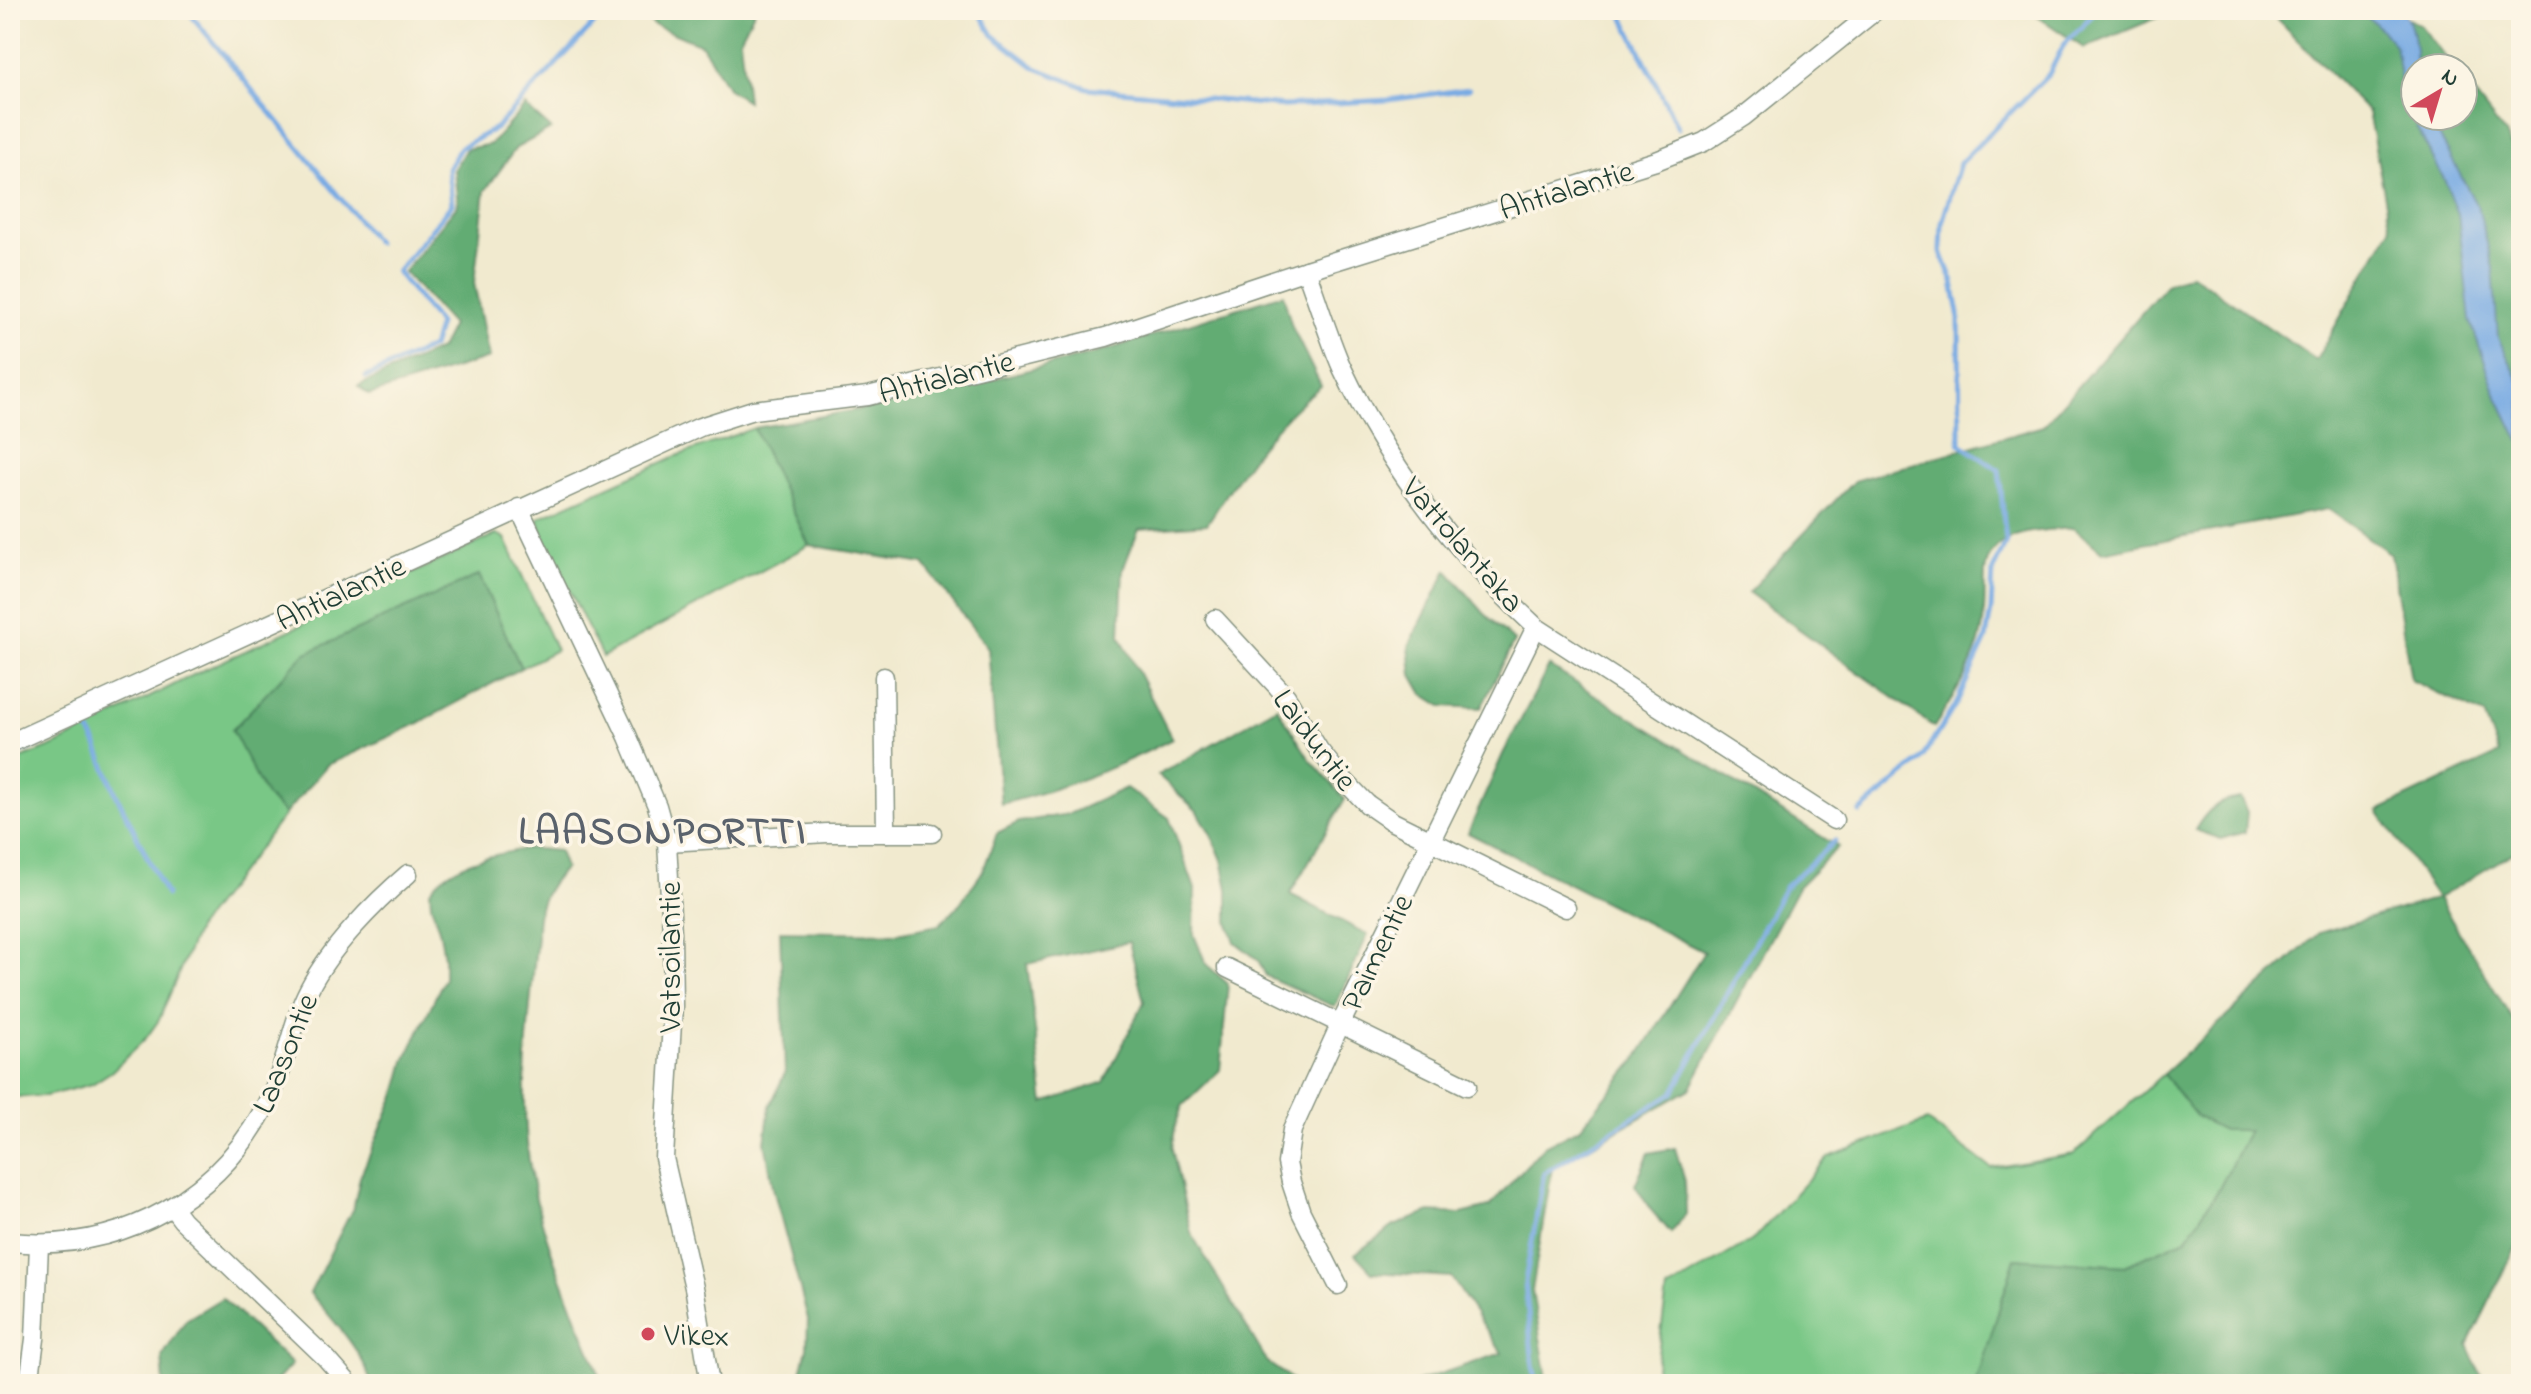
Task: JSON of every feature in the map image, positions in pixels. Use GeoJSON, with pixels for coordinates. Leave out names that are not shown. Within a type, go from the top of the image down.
{"type":"FeatureCollection","features":[{"type":"Feature","properties":{"kind":"street","name":"Ahtialantie"},"geometry":{"type":"LineString","coordinates":[[10,743],[700,427],[753,410],[868,396],[1106,337],[1306,270],[1656,161],[1704,142],[1743,117],[1876,10]]}},
{"type":"Feature","properties":{"kind":"street","name":"Vattolantaka"},"geometry":{"type":"LineString","coordinates":[[1306,270],[1341,365],[1373,428],[1409,484],[1502,595],[1536,627],[1834,820]]}},
{"type":"Feature","properties":{"kind":"street","name":"Vatsoilantie"},"geometry":{"type":"LineString","coordinates":[[519,508],[628,737],[657,806],[667,842],[673,1006],[664,1158],[695,1292],[710,1384]]}},
{"type":"Feature","properties":{"kind":"street","name":"Laiduntie"},"geometry":{"type":"LineString","coordinates":[[1215,619],[1286,696],[1319,750],[1367,804],[1431,842],[1566,908]]}},
{"type":"Feature","properties":{"kind":"street","name":"Paimentie"},"geometry":{"type":"LineString","coordinates":[[1338,1285],[1301,1212],[1287,1163],[1292,1130],[1340,1025],[1536,627]]}},
{"type":"Feature","properties":{"kind":"street"},"geometry":{"type":"LineString","coordinates":[[884,677],[886,833]]}},
{"type":"Feature","properties":{"kind":"street"},"geometry":{"type":"LineString","coordinates":[[667,842],[827,833],[932,833]]}},
{"type":"Feature","properties":{"kind":"street","name":"Laasontie"},"geometry":{"type":"LineString","coordinates":[[10,1242],[39,1245],[97,1237],[131,1227],[173,1208],[205,1184],[243,1143],[273,1092],[304,998],[315,978],[375,902],[408,874]]}},
{"type":"Feature","properties":{"kind":"street"},"geometry":{"type":"LineString","coordinates":[[1227,968],[1467,1086]]}},
{"type":"Feature","properties":{"kind":"street"},"geometry":{"type":"LineString","coordinates":[[173,1208],[349,1384]]}},
{"type":"Feature","properties":{"kind":"street"},"geometry":{"type":"LineString","coordinates":[[29,1384],[35,1339],[39,1245]]}},
{"type":"Feature","properties":{"kind":"green space"},"geometry":{"type":"Polygon","coordinates":[[[637,10],[755,10],[740,39],[747,101],[728,89],[702,45],[653,25],[637,10]]]}},
{"type":"Feature","properties":{"kind":"green space"},"geometry":{"type":"Polygon","coordinates":[[[2028,10],[2176,10],[2084,48],[2028,10]]]}},
{"type":"Feature","properties":{"kind":"green space"},"geometry":{"type":"Polygon","coordinates":[[[2244,10],[2394,10],[2421,26],[2441,52],[2399,52],[2399,132],[2479,132],[2479,101],[2504,133],[2521,164],[2521,848],[2438,898],[2521,1033],[2521,1237],[2468,1345],[2485,1384],[1976,1384],[2015,1258],[2125,1266],[2186,1239],[2219,1189],[2249,1130],[2223,1130],[2197,1117],[2163,1074],[2319,933],[2437,898],[2378,811],[2499,754],[2484,715],[2411,680],[2391,554],[2328,509],[2102,552],[2074,528],[2032,532],[2006,540],[1996,547],[1989,558],[1985,573],[1983,626],[1978,645],[1934,727],[1748,592],[1854,481],[2043,426],[2167,284],[2191,274],[2316,360],[2391,228],[2368,112],[2270,12],[2244,10]]]}},
{"type":"Feature","properties":{"kind":"green space"},"geometry":{"type":"Polygon","coordinates":[[[525,106],[551,129],[516,148],[485,191],[474,283],[489,358],[369,395],[358,386],[440,349],[452,325],[404,272],[458,204],[454,169],[466,149],[491,144],[525,106]]]}},
{"type":"Feature","properties":{"kind":"green space"},"geometry":{"type":"Polygon","coordinates":[[[1283,294],[1292,327],[1321,386],[1272,432],[1207,524],[1139,529],[1123,569],[1120,636],[1172,739],[1089,777],[1001,804],[988,648],[924,564],[809,545],[754,428],[896,403],[1097,353],[1283,294]]]}},
{"type":"Feature","properties":{"kind":"green space"},"geometry":{"type":"Polygon","coordinates":[[[754,428],[809,545],[602,657],[544,538],[538,518],[674,457],[754,428]]]}},
{"type":"Feature","properties":{"kind":"green space"},"geometry":{"type":"Polygon","coordinates":[[[497,534],[505,538],[556,650],[521,668],[478,575],[266,796],[285,814],[198,927],[159,1020],[146,1038],[112,1071],[92,1084],[46,1096],[10,1097],[10,763],[56,745],[195,674],[497,534]]]}},
{"type":"Feature","properties":{"kind":"green space"},"geometry":{"type":"Polygon","coordinates":[[[1447,570],[1484,613],[1514,641],[1481,708],[1442,706],[1423,694],[1412,675],[1409,646],[1447,570]]]}},
{"type":"Feature","properties":{"kind":"green space"},"geometry":{"type":"Polygon","coordinates":[[[479,575],[521,668],[419,723],[327,765],[285,814],[266,796],[232,730],[304,654],[479,575]]]}},
{"type":"Feature","properties":{"kind":"green space"},"geometry":{"type":"Polygon","coordinates":[[[1549,666],[1838,847],[1798,887],[1690,1089],[1552,1168],[1532,1291],[1548,1384],[1410,1384],[1502,1353],[1451,1277],[1372,1272],[1355,1254],[1394,1226],[1430,1212],[1461,1214],[1489,1207],[1544,1146],[1580,1128],[1636,1060],[1704,952],[1468,833],[1503,754],[1549,666]]]}},
{"type":"Feature","properties":{"kind":"green space"},"geometry":{"type":"Polygon","coordinates":[[[1277,707],[1309,758],[1345,799],[1290,894],[1368,935],[1335,1007],[1266,976],[1258,960],[1235,942],[1228,921],[1228,889],[1222,860],[1212,836],[1198,812],[1158,775],[1277,707]]]}},
{"type":"Feature","properties":{"kind":"green space"},"geometry":{"type":"Polygon","coordinates":[[[1126,788],[1169,818],[1195,889],[1194,935],[1206,964],[1228,984],[1220,1070],[1182,1106],[1175,1127],[1172,1149],[1191,1233],[1268,1363],[1299,1384],[801,1384],[808,1319],[774,1192],[765,1142],[770,1106],[785,1073],[780,931],[897,933],[939,925],[958,906],[983,871],[997,833],[1019,822],[1069,814],[1126,788]],[[1129,942],[1027,964],[1044,1103],[1104,1082],[1144,1002],[1129,942]]]}},
{"type":"Feature","properties":{"kind":"green space"},"geometry":{"type":"Polygon","coordinates":[[[2240,798],[2247,812],[2245,832],[2221,839],[2195,830],[2213,808],[2240,798]]]}},
{"type":"Feature","properties":{"kind":"green space"},"geometry":{"type":"Polygon","coordinates":[[[528,848],[559,851],[565,868],[547,891],[538,916],[525,1089],[532,1180],[560,1277],[598,1371],[600,1384],[371,1384],[354,1348],[310,1293],[354,1206],[360,1177],[397,1091],[405,1061],[444,979],[444,957],[430,891],[461,866],[528,848]]]}},
{"type":"Feature","properties":{"kind":"green space"},"geometry":{"type":"Polygon","coordinates":[[[2163,1074],[2198,1117],[2250,1130],[2219,1189],[2186,1239],[2125,1266],[2015,1258],[1976,1384],[1659,1384],[1656,1368],[1667,1290],[1755,1238],[1828,1157],[1927,1121],[1991,1168],[2074,1154],[2163,1074]]]}},
{"type":"Feature","properties":{"kind":"green space"},"geometry":{"type":"Polygon","coordinates":[[[1675,1148],[1685,1181],[1686,1214],[1671,1233],[1635,1185],[1649,1153],[1675,1148]]]}},
{"type":"Feature","properties":{"kind":"green space"},"geometry":{"type":"Polygon","coordinates":[[[222,1298],[292,1364],[274,1384],[164,1384],[162,1357],[186,1320],[222,1298]]]}},
{"type":"Feature","properties":{"kind":"water"},"geometry":{"type":"Polygon","coordinates":[[[2310,10],[2398,10],[2406,16],[2411,27],[2415,52],[2399,52],[2399,70],[2395,45],[2375,23],[2356,11],[2310,10]]]}},
{"type":"Feature","properties":{"kind":"water"},"geometry":{"type":"Polygon","coordinates":[[[2419,132],[2438,132],[2479,210],[2493,268],[2498,338],[2521,384],[2521,445],[2495,391],[2470,320],[2458,214],[2444,179],[2419,132]]]}},
{"type":"Feature","properties":{"kind":"waterway"},"geometry":{"type":"LineString","coordinates":[[187,10],[377,243]]}},
{"type":"Feature","properties":{"kind":"waterway"},"geometry":{"type":"LineString","coordinates":[[366,377],[432,347],[439,324],[397,272],[452,204],[448,169],[460,148],[496,128],[607,10]]}},
{"type":"Feature","properties":{"kind":"waterway"},"geometry":{"type":"LineString","coordinates":[[978,10],[993,35],[1036,68],[1087,88],[1284,106],[1388,100],[1469,89]]}},
{"type":"Feature","properties":{"kind":"waterway"},"geometry":{"type":"LineString","coordinates":[[1620,10],[1678,128]]}},
{"type":"Feature","properties":{"kind":"waterway"},"geometry":{"type":"LineString","coordinates":[[1860,812],[1921,760],[1957,702],[1986,639],[1993,570],[2006,542],[1999,470],[1960,444],[1959,314],[1953,282],[1941,252],[1942,223],[1960,163],[2049,74],[2063,46],[2097,10]]}},
{"type":"Feature","properties":{"kind":"waterway"},"geometry":{"type":"LineString","coordinates":[[10,757],[85,724],[166,895]]}},
{"type":"Feature","properties":{"kind":"waterway"},"geometry":{"type":"LineString","coordinates":[[1537,1384],[1525,1282],[1544,1173],[1673,1093],[1785,887],[1835,841]]}},
{"type":"Feature","properties":{"kind":"place","name":"Vikex"},"geometry":{"type":"Point","coordinates":[648,1334]}},
{"type":"Feature","properties":{"kind":"district","name":"LAASONPORTTI"},"geometry":{"type":"Point","coordinates":[663,829]}}]}
